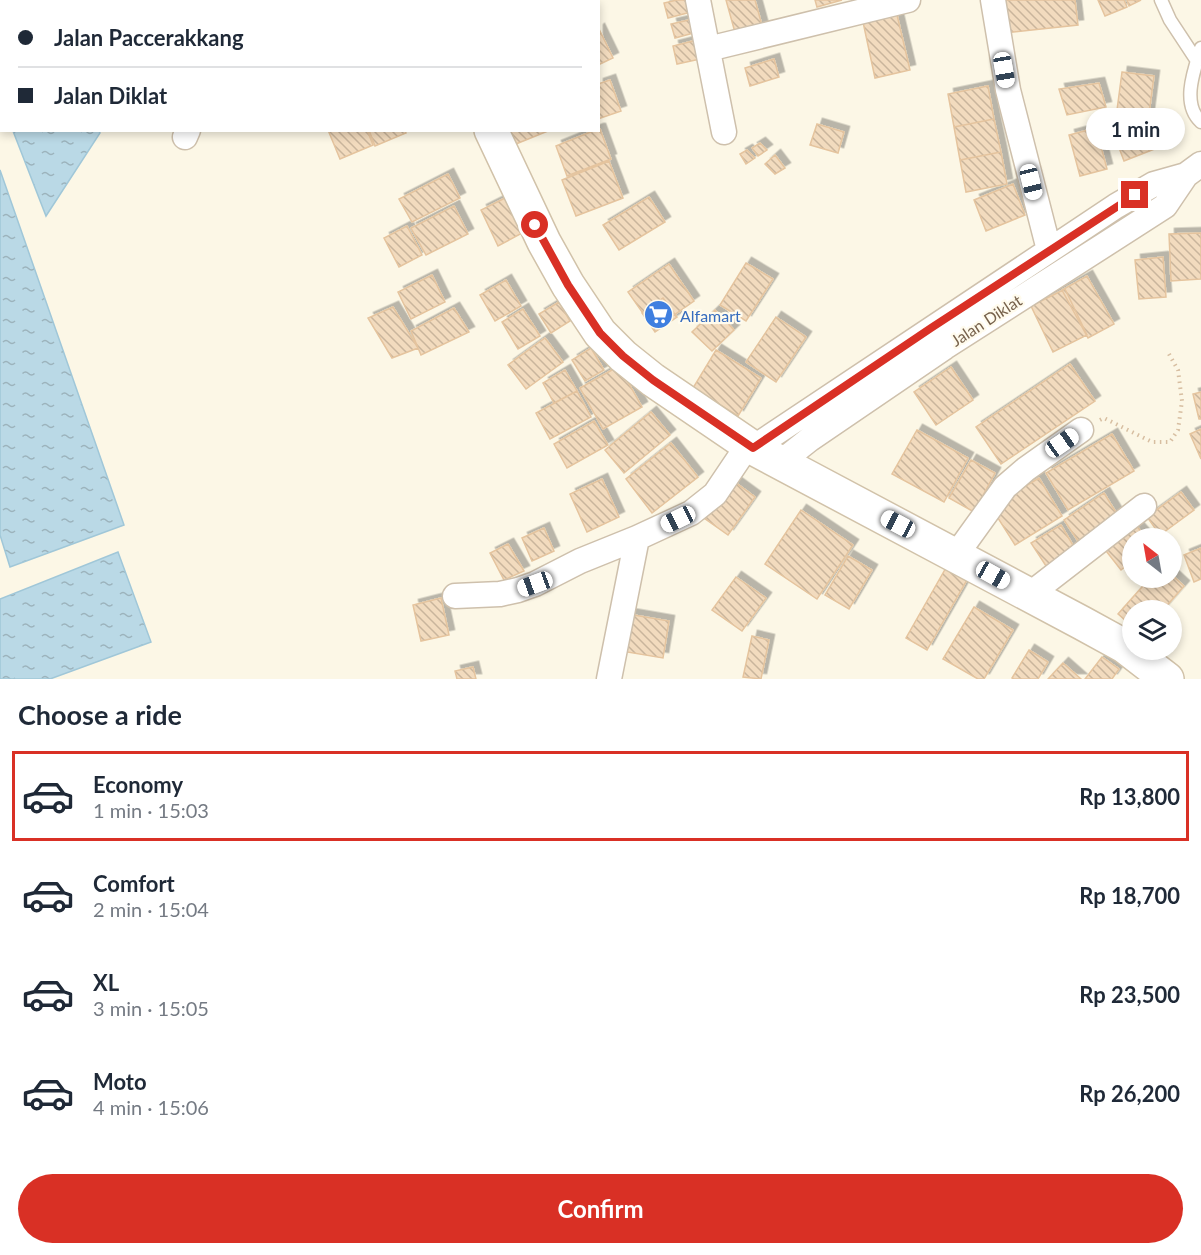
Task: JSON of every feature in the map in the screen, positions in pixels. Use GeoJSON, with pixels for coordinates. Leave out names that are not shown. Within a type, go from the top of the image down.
{"type":"FeatureCollection","features":[{"type":"Feature","properties":{"kind":"main road"},"geometry":{"type":"LineString","coordinates":[[492,132],[544,242],[568,285],[600,333],[623,356],[653,380],[761,452],[1124,646],[1167,679]]}},
{"type":"Feature","properties":{"kind":"street"},"geometry":{"type":"LineString","coordinates":[[698,0],[724,132]]}},
{"type":"Feature","properties":{"kind":"street"},"geometry":{"type":"LineString","coordinates":[[708,49],[908,0]]}},
{"type":"Feature","properties":{"kind":"street"},"geometry":{"type":"LineString","coordinates":[[993,0],[1008,90],[1048,250]]}},
{"type":"Feature","properties":{"kind":"street","name":"Jalan Diklat"},"geometry":{"type":"LineString","coordinates":[[938,337],[1165,206],[1195,170]]}},
{"type":"Feature","properties":{"kind":"street","name":"Jalan Diklat"},"geometry":{"type":"LineString","coordinates":[[455,596],[500,594],[535,584],[580,561],[638,538],[703,505],[761,452],[810,439],[1048,250],[1154,183],[1195,170]]}},
{"type":"Feature","properties":{"kind":"street"},"geometry":{"type":"LineString","coordinates":[[1116,206],[1129,228]]}},
{"type":"Feature","properties":{"kind":"street"},"geometry":{"type":"LineString","coordinates":[[956,555],[1005,487],[1026,469],[1081,430]]}},
{"type":"Feature","properties":{"kind":"street"},"geometry":{"type":"LineString","coordinates":[[1029,595],[1144,506]]}},
{"type":"Feature","properties":{"kind":"street"},"geometry":{"type":"LineString","coordinates":[[609,679],[638,538]]}},
{"type":"Feature","properties":{"kind":"lane"},"geometry":{"type":"LineString","coordinates":[[1161,0],[1170,20],[1197,61]]}},
{"type":"Feature","properties":{"kind":"lane"},"geometry":{"type":"LineString","coordinates":[[1201,48],[1191,87],[1194,116],[1201,122]]}},
{"type":"Feature","properties":{"kind":"path"},"geometry":{"type":"LineString","coordinates":[[1081,430],[1104,418],[1152,442],[1170,441],[1178,430],[1182,401],[1178,370],[1169,354]]}},
{"type":"Feature","properties":{"kind":"water"},"geometry":{"type":"Polygon","coordinates":[[[13,132],[100,132],[100,133],[46,216],[13,132]]]}},
{"type":"Feature","properties":{"kind":"water"},"geometry":{"type":"Polygon","coordinates":[[[0,170],[124,525],[10,567],[0,535],[0,170]]]}},
{"type":"Feature","properties":{"kind":"water"},"geometry":{"type":"Polygon","coordinates":[[[118,552],[151,642],[50,679],[0,679],[0,599],[118,552]]]}},
{"type":"Feature","properties":{"kind":"building"},"geometry":{"type":"Polygon","coordinates":[[[692,0],[695,11],[668,18],[664,3],[692,0]]]}},
{"type":"Feature","properties":{"kind":"building"},"geometry":{"type":"Polygon","coordinates":[[[726,0],[755,0],[763,29],[736,36],[726,0]]]}},
{"type":"Feature","properties":{"kind":"building"},"geometry":{"type":"Polygon","coordinates":[[[815,0],[842,0],[817,7],[815,0]]]}},
{"type":"Feature","properties":{"kind":"building"},"geometry":{"type":"Polygon","coordinates":[[[1001,0],[1075,0],[1078,25],[1005,33],[1001,0]]]}},
{"type":"Feature","properties":{"kind":"building"},"geometry":{"type":"Polygon","coordinates":[[[1098,0],[1124,0],[1127,7],[1105,16],[1098,0]]]}},
{"type":"Feature","properties":{"kind":"building"},"geometry":{"type":"Polygon","coordinates":[[[1127,0],[1141,0],[1129,6],[1127,0]]]}},
{"type":"Feature","properties":{"kind":"building"},"geometry":{"type":"Polygon","coordinates":[[[897,15],[910,70],[875,78],[863,22],[897,15]]]}},
{"type":"Feature","properties":{"kind":"building"},"geometry":{"type":"Polygon","coordinates":[[[698,18],[701,31],[675,38],[671,24],[698,18]]]}},
{"type":"Feature","properties":{"kind":"building"},"geometry":{"type":"Polygon","coordinates":[[[600,31],[613,58],[600,64],[600,31]]]}},
{"type":"Feature","properties":{"kind":"building"},"geometry":{"type":"Polygon","coordinates":[[[701,39],[705,58],[677,64],[673,46],[701,39]]]}},
{"type":"Feature","properties":{"kind":"building"},"geometry":{"type":"Polygon","coordinates":[[[774,59],[779,77],[750,86],[745,68],[774,59]]]}},
{"type":"Feature","properties":{"kind":"building"},"geometry":{"type":"Polygon","coordinates":[[[1122,72],[1154,76],[1147,129],[1115,125],[1122,72]]]}},
{"type":"Feature","properties":{"kind":"building"},"geometry":{"type":"Polygon","coordinates":[[[610,80],[621,111],[600,118],[600,83],[610,80]]]}},
{"type":"Feature","properties":{"kind":"building"},"geometry":{"type":"Polygon","coordinates":[[[1099,83],[1106,107],[1067,115],[1059,89],[1099,83]]]}},
{"type":"Feature","properties":{"kind":"building"},"geometry":{"type":"Polygon","coordinates":[[[988,86],[994,119],[954,127],[948,94],[988,86]]]}},
{"type":"Feature","properties":{"kind":"building"},"geometry":{"type":"Polygon","coordinates":[[[994,119],[1001,152],[960,160],[954,127],[994,119]]]}},
{"type":"Feature","properties":{"kind":"building"},"geometry":{"type":"Polygon","coordinates":[[[817,124],[844,132],[838,153],[810,145],[817,124]]]}},
{"type":"Feature","properties":{"kind":"building"},"geometry":{"type":"Polygon","coordinates":[[[1147,124],[1157,148],[1124,161],[1115,137],[1147,124]]]}},
{"type":"Feature","properties":{"kind":"building"},"geometry":{"type":"Polygon","coordinates":[[[1096,128],[1107,169],[1080,176],[1069,135],[1096,128]]]}},
{"type":"Feature","properties":{"kind":"building"},"geometry":{"type":"Polygon","coordinates":[[[600,129],[611,159],[567,176],[556,146],[591,132],[600,132],[600,129]]]}},
{"type":"Feature","properties":{"kind":"building"},"geometry":{"type":"Polygon","coordinates":[[[329,132],[368,132],[373,145],[340,159],[329,132]]]}},
{"type":"Feature","properties":{"kind":"building"},"geometry":{"type":"Polygon","coordinates":[[[370,132],[406,133],[375,146],[370,132]]]}},
{"type":"Feature","properties":{"kind":"building"},"geometry":{"type":"Polygon","coordinates":[[[511,132],[546,132],[516,144],[511,132]]]}},
{"type":"Feature","properties":{"kind":"building"},"geometry":{"type":"Polygon","coordinates":[[[760,143],[767,150],[758,156],[752,148],[760,143]]]}},
{"type":"Feature","properties":{"kind":"building"},"geometry":{"type":"Polygon","coordinates":[[[747,150],[755,158],[746,164],[740,154],[747,150]]]}},
{"type":"Feature","properties":{"kind":"building"},"geometry":{"type":"Polygon","coordinates":[[[1001,152],[1007,184],[966,192],[960,160],[1001,152]]]}},
{"type":"Feature","properties":{"kind":"building"},"geometry":{"type":"Polygon","coordinates":[[[775,155],[785,168],[775,174],[765,164],[775,155]]]}},
{"type":"Feature","properties":{"kind":"building"},"geometry":{"type":"Polygon","coordinates":[[[609,161],[623,198],[576,216],[562,180],[609,161]]]}},
{"type":"Feature","properties":{"kind":"building"},"geometry":{"type":"Polygon","coordinates":[[[448,174],[460,198],[412,222],[399,199],[448,174]]]}},
{"type":"Feature","properties":{"kind":"building"},"geometry":{"type":"Polygon","coordinates":[[[1013,184],[1025,215],[986,231],[974,200],[1013,184]]]}},
{"type":"Feature","properties":{"kind":"building"},"geometry":{"type":"Polygon","coordinates":[[[507,197],[524,232],[498,246],[481,210],[507,197]]]}},
{"type":"Feature","properties":{"kind":"building"},"geometry":{"type":"Polygon","coordinates":[[[649,197],[665,222],[619,250],[603,225],[649,197]]]}},
{"type":"Feature","properties":{"kind":"building"},"geometry":{"type":"Polygon","coordinates":[[[454,206],[468,234],[426,255],[411,228],[454,206]]]}},
{"type":"Feature","properties":{"kind":"building"},"geometry":{"type":"Polygon","coordinates":[[[407,226],[422,255],[399,267],[384,238],[407,226]]]}},
{"type":"Feature","properties":{"kind":"building"},"geometry":{"type":"Polygon","coordinates":[[[1201,233],[1201,279],[1171,281],[1169,234],[1201,233]]]}},
{"type":"Feature","properties":{"kind":"building"},"geometry":{"type":"Polygon","coordinates":[[[1163,257],[1166,297],[1139,299],[1135,260],[1163,257]]]}},
{"type":"Feature","properties":{"kind":"building"},"geometry":{"type":"Polygon","coordinates":[[[746,263],[773,279],[746,321],[720,305],[746,263]]]}},
{"type":"Feature","properties":{"kind":"building"},"geometry":{"type":"Polygon","coordinates":[[[669,264],[694,301],[654,329],[628,292],[669,264]]]}},
{"type":"Feature","properties":{"kind":"building"},"geometry":{"type":"Polygon","coordinates":[[[432,275],[445,302],[411,319],[398,292],[432,275]]]}},
{"type":"Feature","properties":{"kind":"building"},"geometry":{"type":"Polygon","coordinates":[[[1087,276],[1114,324],[1088,338],[1062,290],[1087,276]]]}},
{"type":"Feature","properties":{"kind":"building"},"geometry":{"type":"Polygon","coordinates":[[[506,280],[521,306],[495,321],[480,295],[506,280]]]}},
{"type":"Feature","properties":{"kind":"building"},"geometry":{"type":"Polygon","coordinates":[[[1065,289],[1087,335],[1053,352],[1031,306],[1065,289]]]}},
{"type":"Feature","properties":{"kind":"building","name":"Alfamart"},"geometry":{"type":"Polygon","coordinates":[[[663,298],[677,317],[655,332],[642,313],[663,298]]]}},
{"type":"Feature","properties":{"kind":"building"},"geometry":{"type":"Polygon","coordinates":[[[559,302],[570,321],[551,333],[539,314],[559,302]]]}},
{"type":"Feature","properties":{"kind":"building"},"geometry":{"type":"Polygon","coordinates":[[[393,307],[418,348],[392,358],[368,318],[393,307]]]}},
{"type":"Feature","properties":{"kind":"building"},"geometry":{"type":"Polygon","coordinates":[[[454,308],[469,332],[421,355],[411,331],[454,308]]]}},
{"type":"Feature","properties":{"kind":"building"},"geometry":{"type":"Polygon","coordinates":[[[523,309],[540,336],[518,349],[502,322],[523,309]]]}},
{"type":"Feature","properties":{"kind":"building"},"geometry":{"type":"Polygon","coordinates":[[[715,310],[734,330],[712,351],[692,332],[715,310]]]}},
{"type":"Feature","properties":{"kind":"building"},"geometry":{"type":"Polygon","coordinates":[[[776,317],[806,337],[776,382],[746,362],[776,317]]]}},
{"type":"Feature","properties":{"kind":"building"},"geometry":{"type":"Polygon","coordinates":[[[545,338],[563,362],[526,389],[508,365],[545,338]]]}},
{"type":"Feature","properties":{"kind":"building"},"geometry":{"type":"Polygon","coordinates":[[[591,348],[604,370],[585,381],[572,360],[591,348]]]}},
{"type":"Feature","properties":{"kind":"building"},"geometry":{"type":"Polygon","coordinates":[[[716,350],[761,378],[738,416],[693,388],[716,350]]]}},
{"type":"Feature","properties":{"kind":"building"},"geometry":{"type":"Polygon","coordinates":[[[1070,364],[1095,401],[1001,464],[976,427],[1070,364]]]}},
{"type":"Feature","properties":{"kind":"building"},"geometry":{"type":"Polygon","coordinates":[[[619,366],[642,407],[603,429],[580,388],[619,366]]]}},
{"type":"Feature","properties":{"kind":"building"},"geometry":{"type":"Polygon","coordinates":[[[951,367],[973,400],[936,425],[914,392],[951,367]]]}},
{"type":"Feature","properties":{"kind":"building"},"geometry":{"type":"Polygon","coordinates":[[[565,370],[577,391],[554,403],[543,383],[565,370]]]}},
{"type":"Feature","properties":{"kind":"building"},"geometry":{"type":"Polygon","coordinates":[[[577,391],[591,417],[550,439],[536,413],[577,391]]]}},
{"type":"Feature","properties":{"kind":"building"},"geometry":{"type":"Polygon","coordinates":[[[1201,392],[1201,419],[1199,419],[1193,394],[1201,392]]]}},
{"type":"Feature","properties":{"kind":"building"},"geometry":{"type":"Polygon","coordinates":[[[651,412],[670,435],[624,473],[605,450],[651,412]]]}},
{"type":"Feature","properties":{"kind":"building"},"geometry":{"type":"Polygon","coordinates":[[[594,421],[608,445],[567,468],[554,444],[594,421]]]}},
{"type":"Feature","properties":{"kind":"building"},"geometry":{"type":"Polygon","coordinates":[[[1201,429],[1201,459],[1190,434],[1201,429]]]}},
{"type":"Feature","properties":{"kind":"building"},"geometry":{"type":"Polygon","coordinates":[[[917,430],[968,458],[944,502],[892,474],[917,430]]]}},
{"type":"Feature","properties":{"kind":"building"},"geometry":{"type":"Polygon","coordinates":[[[1112,434],[1134,471],[1068,510],[1046,473],[1112,434]]]}},
{"type":"Feature","properties":{"kind":"building"},"geometry":{"type":"Polygon","coordinates":[[[671,443],[698,477],[652,513],[626,479],[671,443]]]}},
{"type":"Feature","properties":{"kind":"building"},"geometry":{"type":"Polygon","coordinates":[[[971,460],[995,473],[974,512],[949,498],[971,460]]]}},
{"type":"Feature","properties":{"kind":"building"},"geometry":{"type":"Polygon","coordinates":[[[1039,478],[1062,516],[1015,545],[991,507],[1039,478]]]}},
{"type":"Feature","properties":{"kind":"building"},"geometry":{"type":"Polygon","coordinates":[[[602,479],[619,517],[587,532],[570,494],[602,479]]]}},
{"type":"Feature","properties":{"kind":"building"},"geometry":{"type":"Polygon","coordinates":[[[732,480],[755,497],[728,535],[704,518],[732,480]]]}},
{"type":"Feature","properties":{"kind":"building"},"geometry":{"type":"Polygon","coordinates":[[[1181,492],[1194,510],[1170,528],[1155,528],[1147,517],[1181,492]]]}},
{"type":"Feature","properties":{"kind":"building"},"geometry":{"type":"Polygon","coordinates":[[[1104,493],[1120,519],[1080,544],[1064,520],[1104,493]]]}},
{"type":"Feature","properties":{"kind":"building"},"geometry":{"type":"Polygon","coordinates":[[[801,510],[853,545],[817,599],[765,564],[801,510]]]}},
{"type":"Feature","properties":{"kind":"building"},"geometry":{"type":"Polygon","coordinates":[[[1133,522],[1138,528],[1126,528],[1133,522]]]}},
{"type":"Feature","properties":{"kind":"building"},"geometry":{"type":"Polygon","coordinates":[[[1061,525],[1077,552],[1048,569],[1031,543],[1061,525]]]}},
{"type":"Feature","properties":{"kind":"building"},"geometry":{"type":"Polygon","coordinates":[[[544,528],[554,551],[532,561],[522,538],[544,528]]]}},
{"type":"Feature","properties":{"kind":"building"},"geometry":{"type":"Polygon","coordinates":[[[1122,531],[1122,569],[1121,570],[1103,547],[1122,531]]]}},
{"type":"Feature","properties":{"kind":"building"},"geometry":{"type":"Polygon","coordinates":[[[508,544],[524,571],[504,580],[490,553],[508,544]]]}},
{"type":"Feature","properties":{"kind":"building"},"geometry":{"type":"Polygon","coordinates":[[[1201,548],[1201,579],[1194,582],[1184,555],[1201,548]]]}},
{"type":"Feature","properties":{"kind":"building"},"geometry":{"type":"Polygon","coordinates":[[[848,556],[872,570],[849,609],[825,595],[848,556]]]}},
{"type":"Feature","properties":{"kind":"building"},"geometry":{"type":"Polygon","coordinates":[[[947,566],[968,578],[927,650],[906,638],[947,566]]]}},
{"type":"Feature","properties":{"kind":"building"},"geometry":{"type":"Polygon","coordinates":[[[736,577],[766,598],[742,631],[712,610],[736,577]]]}},
{"type":"Feature","properties":{"kind":"building"},"geometry":{"type":"Polygon","coordinates":[[[1182,584],[1184,586],[1172,600],[1130,600],[1141,588],[1182,588],[1182,584]]]}},
{"type":"Feature","properties":{"kind":"building"},"geometry":{"type":"Polygon","coordinates":[[[441,598],[449,635],[421,641],[413,605],[441,598]]]}},
{"type":"Feature","properties":{"kind":"building"},"geometry":{"type":"Polygon","coordinates":[[[974,607],[1013,630],[984,679],[978,679],[943,659],[974,607]]]}},
{"type":"Feature","properties":{"kind":"building"},"geometry":{"type":"Polygon","coordinates":[[[628,614],[669,621],[663,658],[621,651],[628,614]]]}},
{"type":"Feature","properties":{"kind":"building"},"geometry":{"type":"Polygon","coordinates":[[[752,636],[769,640],[761,679],[743,677],[752,636]]]}},
{"type":"Feature","properties":{"kind":"building"},"geometry":{"type":"Polygon","coordinates":[[[1029,650],[1048,662],[1038,679],[1012,678],[1029,650]]]}},
{"type":"Feature","properties":{"kind":"building"},"geometry":{"type":"Polygon","coordinates":[[[1102,657],[1119,669],[1112,679],[1085,679],[1102,657]]]}},
{"type":"Feature","properties":{"kind":"building"},"geometry":{"type":"Polygon","coordinates":[[[1063,663],[1081,679],[1048,679],[1063,663]]]}},
{"type":"Feature","properties":{"kind":"building"},"geometry":{"type":"Polygon","coordinates":[[[473,667],[476,679],[457,679],[455,671],[473,667]]]}},
{"type":"Feature","properties":{"kind":"place","name":"Alfamart"},"geometry":{"type":"Point","coordinates":[659,315]}},
{"type":"Feature","properties":{"kind":"route"},"geometry":{"type":"LineString","coordinates":[[535,225],[568,285],[600,333],[623,356],[653,380],[753,448],[1135,195]]}}]}
